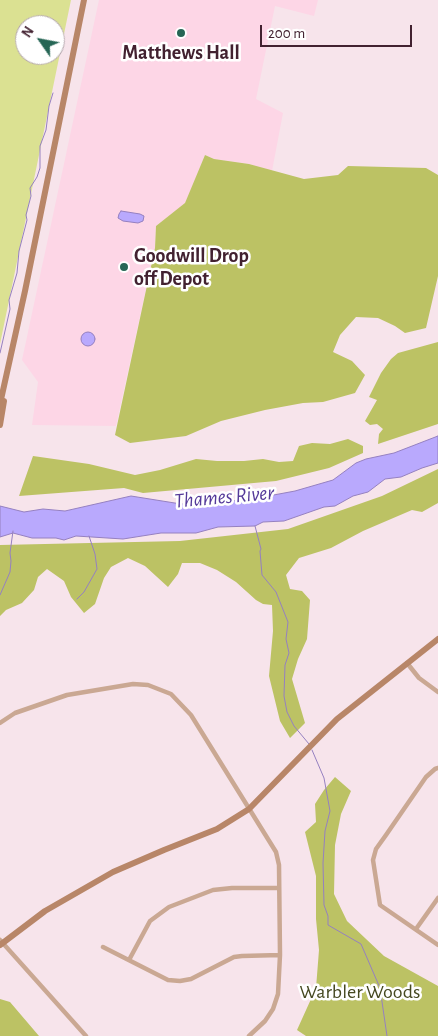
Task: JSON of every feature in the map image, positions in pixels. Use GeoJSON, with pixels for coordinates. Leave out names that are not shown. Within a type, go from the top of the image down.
{"type":"FeatureCollection","features":[{"type":"Feature","properties":{"kind":"main road"},"geometry":{"type":"LineString","coordinates":[[0,425],[5,387],[84,0]]}},
{"type":"Feature","properties":{"kind":"main road"},"geometry":{"type":"LineString","coordinates":[[0,404],[5,387]]}},
{"type":"Feature","properties":{"kind":"main road"},"geometry":{"type":"LineString","coordinates":[[1,943],[45,911],[113,872],[217,829],[249,809],[337,719],[438,639]]}},
{"type":"Feature","properties":{"kind":"street"},"geometry":{"type":"LineString","coordinates":[[407,663],[424,682],[438,692]]}},
{"type":"Feature","properties":{"kind":"street"},"geometry":{"type":"LineString","coordinates":[[0,723],[16,714],[67,695],[133,684],[158,688],[171,694],[191,715],[276,852],[279,865],[280,955],[278,994],[273,1009],[253,1035]]}},
{"type":"Feature","properties":{"kind":"street"},"geometry":{"type":"LineString","coordinates":[[438,768],[426,777],[376,849],[373,860],[380,905],[438,945]]}},
{"type":"Feature","properties":{"kind":"street"},"geometry":{"type":"LineString","coordinates":[[129,960],[150,921],[168,907],[213,890],[279,888]]}},
{"type":"Feature","properties":{"kind":"street"},"geometry":{"type":"LineString","coordinates":[[416,929],[438,898]]}},
{"type":"Feature","properties":{"kind":"street"},"geometry":{"type":"LineString","coordinates":[[1,943],[86,1036]]}},
{"type":"Feature","properties":{"kind":"street"},"geometry":{"type":"LineString","coordinates":[[102,947],[168,980],[180,981],[191,979],[234,958],[280,955]]}},
{"type":"Feature","properties":{"kind":"shaded area"},"geometry":{"type":"Polygon","coordinates":[[[99,0],[318,0],[314,16],[275,6],[256,99],[283,113],[272,171],[249,164],[214,159],[205,155],[185,204],[156,226],[155,248],[116,426],[32,425],[38,382],[22,360],[99,0]]]}},
{"type":"Feature","properties":{"kind":"shaded area"},"geometry":{"type":"Polygon","coordinates":[[[121,211],[140,214],[144,216],[143,221],[138,223],[123,221],[118,218],[121,211]]]}},
{"type":"Feature","properties":{"kind":"shaded area"},"geometry":{"type":"Polygon","coordinates":[[[85,332],[91,332],[95,339],[91,346],[85,346],[81,342],[81,336],[85,332]]]}},
{"type":"Feature","properties":{"kind":"shaded area"},"geometry":{"type":"Polygon","coordinates":[[[438,436],[438,463],[401,477],[385,479],[368,492],[353,496],[335,506],[324,507],[284,521],[263,522],[255,526],[218,527],[196,533],[161,533],[123,539],[76,536],[64,540],[32,538],[13,533],[0,537],[0,506],[24,512],[43,509],[65,511],[131,496],[181,504],[247,500],[295,491],[333,480],[356,463],[394,453],[438,436]]]}},
{"type":"Feature","properties":{"kind":"green space"},"geometry":{"type":"Polygon","coordinates":[[[0,0],[71,0],[65,29],[65,15],[15,15],[15,65],[58,65],[0,344],[0,0]]]}},
{"type":"Feature","properties":{"kind":"green space"},"geometry":{"type":"Polygon","coordinates":[[[205,155],[214,159],[249,164],[304,179],[338,175],[348,166],[426,168],[438,175],[438,276],[426,328],[405,333],[378,318],[356,317],[340,335],[333,352],[352,361],[365,375],[355,393],[323,402],[303,403],[265,410],[221,421],[186,436],[130,443],[115,435],[155,248],[156,226],[185,203],[205,155]]]}},
{"type":"Feature","properties":{"kind":"green space"},"geometry":{"type":"Polygon","coordinates":[[[438,342],[438,424],[378,444],[379,434],[383,429],[377,424],[370,425],[365,421],[377,400],[369,397],[381,373],[398,353],[438,342]]]}},
{"type":"Feature","properties":{"kind":"green space"},"geometry":{"type":"Polygon","coordinates":[[[348,439],[363,446],[363,453],[329,468],[276,481],[143,493],[124,488],[19,496],[33,456],[89,464],[135,475],[160,470],[196,459],[217,461],[263,459],[279,462],[293,461],[299,446],[312,443],[330,444],[348,439]]]}},
{"type":"Feature","properties":{"kind":"green space"},"geometry":{"type":"Polygon","coordinates":[[[438,469],[438,503],[422,512],[412,510],[363,531],[331,548],[299,558],[286,575],[290,589],[302,591],[310,600],[307,639],[292,679],[305,723],[290,738],[280,721],[269,676],[273,631],[272,605],[263,604],[256,600],[236,582],[217,570],[200,563],[182,563],[178,574],[168,587],[145,566],[128,558],[111,567],[104,578],[95,604],[84,613],[71,597],[64,581],[47,569],[38,577],[34,590],[22,603],[6,610],[0,616],[0,545],[180,541],[288,529],[382,496],[438,469]]]}},
{"type":"Feature","properties":{"kind":"green space","name":"Warbler Woods"},"geometry":{"type":"Polygon","coordinates":[[[335,777],[351,791],[341,814],[335,845],[334,894],[347,921],[384,956],[438,986],[438,1036],[306,1036],[297,1030],[316,988],[319,950],[316,919],[316,876],[305,832],[316,822],[315,804],[335,777]]]}},
{"type":"Feature","properties":{"kind":"green space"},"geometry":{"type":"Polygon","coordinates":[[[0,999],[10,1002],[39,1036],[0,1036],[0,999]]]}},
{"type":"Feature","properties":{"kind":"waterway"},"geometry":{"type":"LineString","coordinates":[[0,353],[10,309],[9,300],[17,273],[19,251],[27,220],[26,215],[31,196],[30,188],[40,168],[40,146],[46,130],[49,106],[53,93]]}},
{"type":"Feature","properties":{"kind":"waterway"},"geometry":{"type":"LineString","coordinates":[[255,526],[261,549],[262,575],[276,592],[288,622],[286,639],[289,653],[285,665],[284,696],[287,712],[294,726],[309,744]]}},
{"type":"Feature","properties":{"kind":"waterway"},"geometry":{"type":"LineString","coordinates":[[0,595],[10,572],[13,531]]}},
{"type":"Feature","properties":{"kind":"waterway"},"geometry":{"type":"LineString","coordinates":[[77,599],[84,592],[97,569],[95,554],[89,536]]}},
{"type":"Feature","properties":{"kind":"waterway"},"geometry":{"type":"LineString","coordinates":[[312,750],[324,778],[330,811],[325,831],[323,863],[324,905],[328,916],[328,925],[361,944],[380,988],[387,1036]]}},
{"type":"Feature","properties":{"kind":"place","name":"Matthews Hall"},"geometry":{"type":"Point","coordinates":[181,33]}},
{"type":"Feature","properties":{"kind":"place","name":"Goodwill Drop off Depot"},"geometry":{"type":"Point","coordinates":[124,267]}},
{"type":"Feature","properties":{"kind":"water label","name":"Thames River"},"geometry":{"type":"Point","coordinates":[224,497]}}]}
